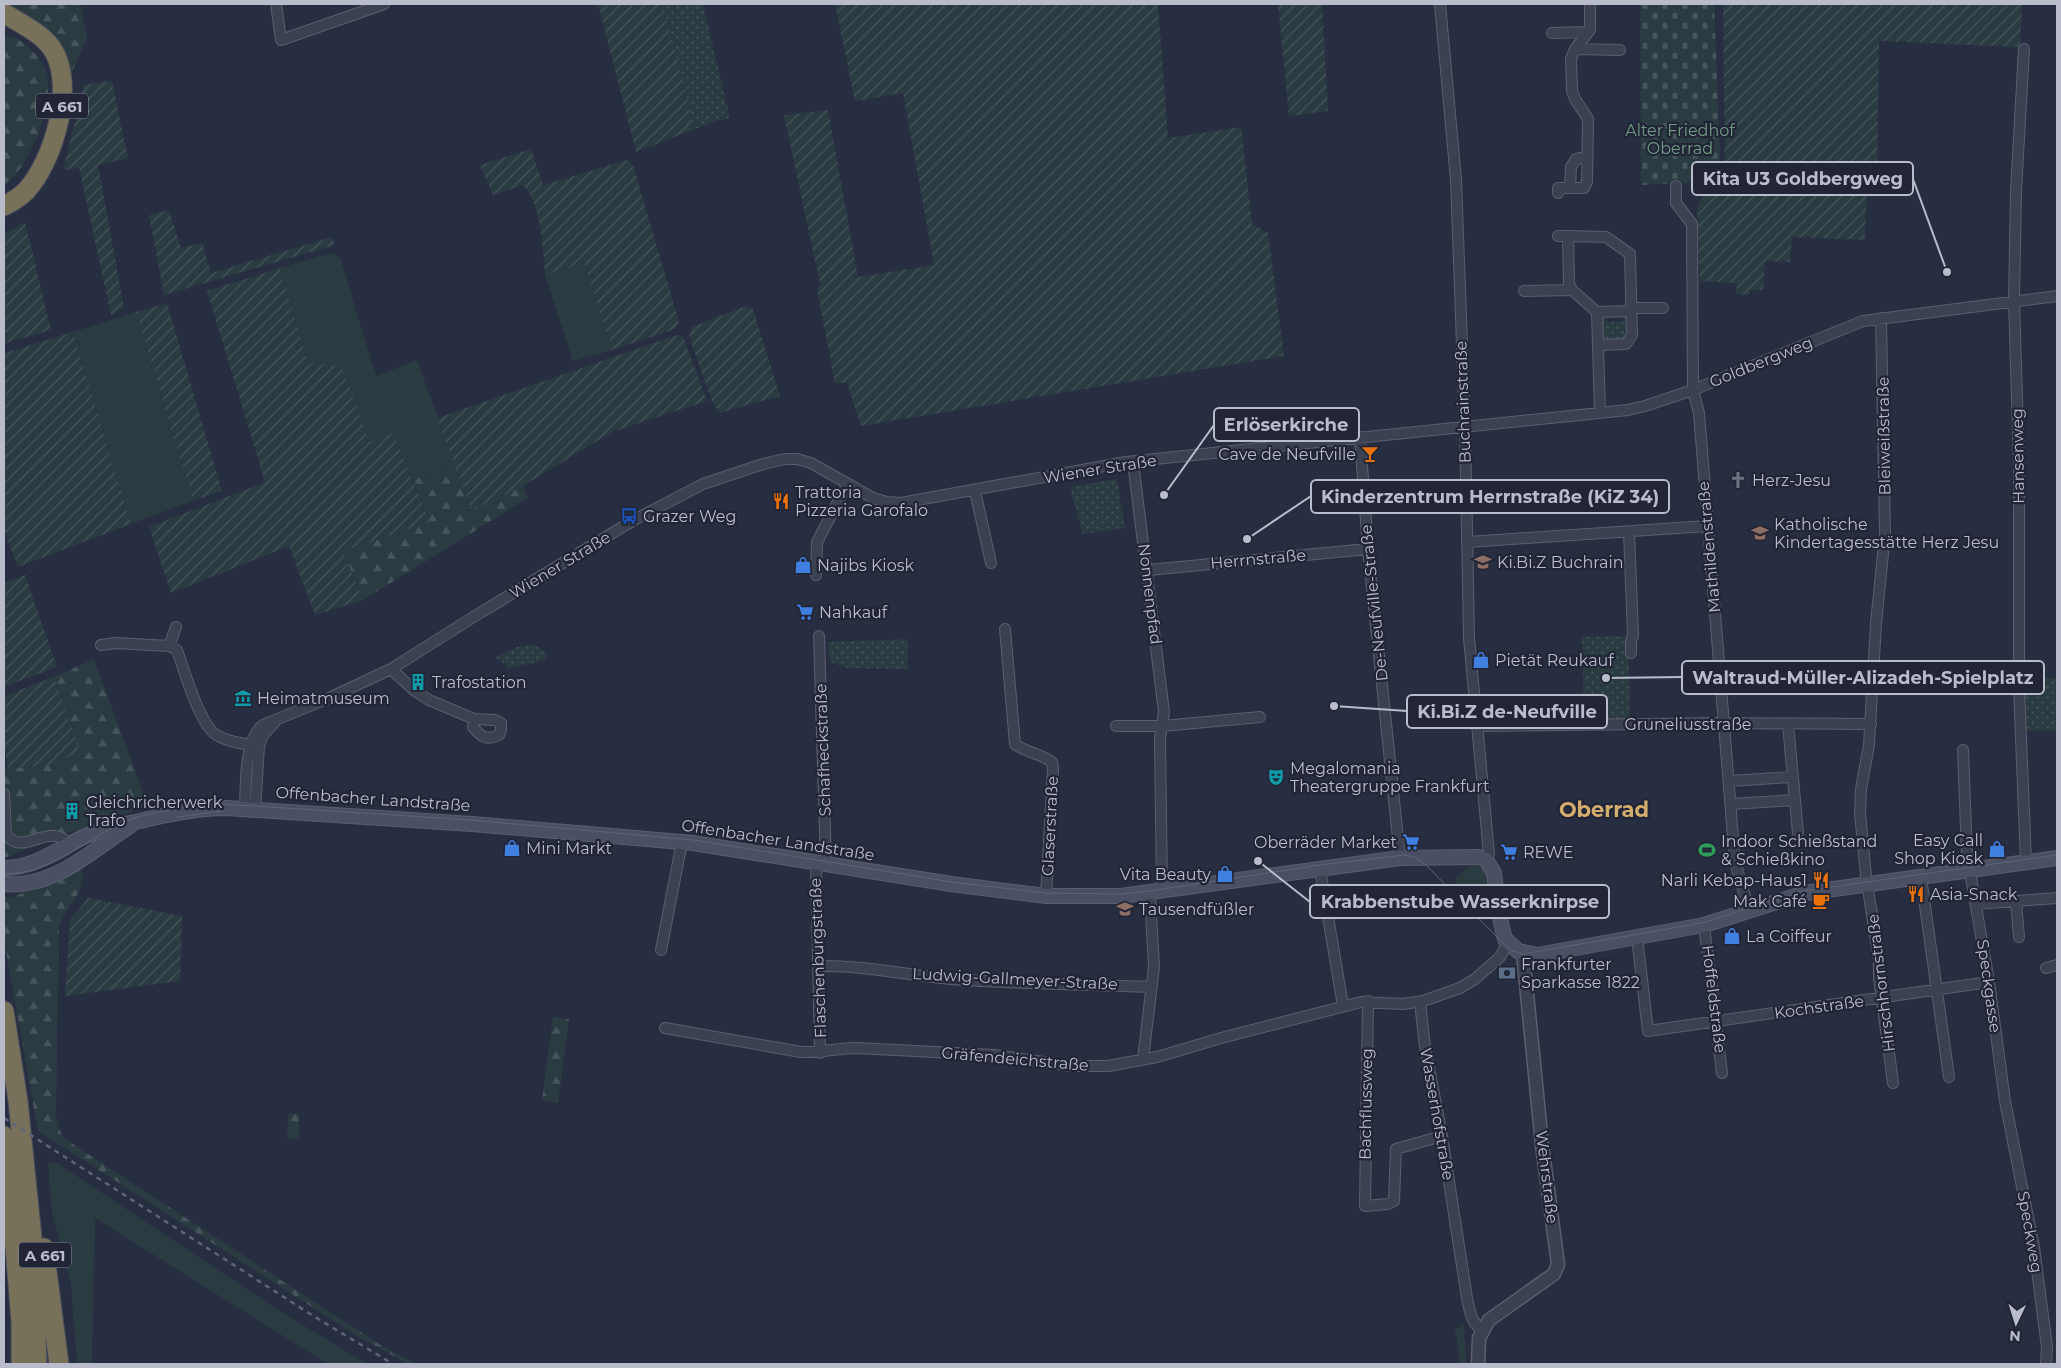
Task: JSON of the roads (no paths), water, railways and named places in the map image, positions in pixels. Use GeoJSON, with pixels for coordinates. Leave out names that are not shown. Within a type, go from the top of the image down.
{"type":"FeatureCollection","features":[{"type":"Feature","properties":{"kind":"highway","name":"A 661"},"geometry":{"type":"LineString","coordinates":[[4,13],[44,39],[51,47],[61,70],[63,91],[60,114],[42,167],[26,192],[4,206]]}},
{"type":"Feature","properties":{"kind":"highway"},"geometry":{"type":"LineString","coordinates":[[4,30],[24,35],[41,48],[52,63],[58,88],[54,112],[39,160],[23,186],[4,200]]}},
{"type":"Feature","properties":{"kind":"highway","name":"A 661"},"geometry":{"type":"LineString","coordinates":[[4,1011],[22,1364]]}},
{"type":"Feature","properties":{"kind":"highway","name":"A 661"},"geometry":{"type":"LineString","coordinates":[[4,1169],[11,1143]]}},
{"type":"Feature","properties":{"kind":"highway","name":"A 661"},"geometry":{"type":"LineString","coordinates":[[11,1143],[33,1247],[37,1364]]}},
{"type":"Feature","properties":{"kind":"highway","name":"A 661"},"geometry":{"type":"LineString","coordinates":[[11,1143],[38,1208],[59,1364]]}},
{"type":"Feature","properties":{"kind":"main road","name":"Offenbacher Landstraße"},"geometry":{"type":"LineString","coordinates":[[4,868],[18,867],[41,861],[88,835],[119,825],[197,810],[250,808],[682,842],[952,884],[1046,896],[1121,896],[1156,893],[1320,868],[1405,858],[1469,856],[1486,860]]}},
{"type":"Feature","properties":{"kind":"main road","name":"Offenbacher Landstraße"},"geometry":{"type":"LineString","coordinates":[[6,884],[39,881],[55,875],[138,821]]}},
{"type":"Feature","properties":{"kind":"main road"},"geometry":{"type":"LineString","coordinates":[[1486,860],[1494,873],[1503,934],[1514,948],[1523,952],[1542,954],[1704,925],[1805,893],[2057,858]]}},
{"type":"Feature","properties":{"kind":"street"},"geometry":{"type":"LineString","coordinates":[[276,4],[281,40],[384,4]]}},
{"type":"Feature","properties":{"kind":"street","name":"Buchrainstraße"},"geometry":{"type":"LineString","coordinates":[[1440,4],[1456,180],[1465,427],[1469,638],[1489,854],[1486,860]]}},
{"type":"Feature","properties":{"kind":"street"},"geometry":{"type":"LineString","coordinates":[[1558,193],[1558,188],[1584,188],[1587,182],[1588,119],[1572,91],[1571,59],[1575,49],[1590,30],[1590,4]]}},
{"type":"Feature","properties":{"kind":"street"},"geometry":{"type":"LineString","coordinates":[[1552,32],[1588,32]]}},
{"type":"Feature","properties":{"kind":"street"},"geometry":{"type":"LineString","coordinates":[[1575,49],[1620,50]]}},
{"type":"Feature","properties":{"kind":"street","name":"Hansenweg"},"geometry":{"type":"LineString","coordinates":[[2024,49],[2016,191],[2014,300],[2020,462],[2019,688],[2026,862]]}},
{"type":"Feature","properties":{"kind":"street"},"geometry":{"type":"LineString","coordinates":[[1570,188],[1571,167],[1576,159],[1588,156]]}},
{"type":"Feature","properties":{"kind":"street","name":"Mathildenstraße"},"geometry":{"type":"LineString","coordinates":[[1676,186],[1676,203],[1692,224],[1693,390],[1699,413],[1735,862],[1749,910]]}},
{"type":"Feature","properties":{"kind":"street"},"geometry":{"type":"LineString","coordinates":[[1598,345],[1626,344],[1631,340],[1632,310],[1630,254],[1606,237],[1563,236],[1569,284],[1572,290],[1597,312],[1632,310],[1663,308]]}},
{"type":"Feature","properties":{"kind":"street"},"geometry":{"type":"LineString","coordinates":[[1524,291],[1572,290]]}},
{"type":"Feature","properties":{"kind":"street","name":"Goldbergweg"},"geometry":{"type":"LineString","coordinates":[[1465,427],[1637,408],[1693,390],[1863,321],[2014,300],[2057,296]]}},
{"type":"Feature","properties":{"kind":"street"},"geometry":{"type":"LineString","coordinates":[[1597,312],[1600,413]]}},
{"type":"Feature","properties":{"kind":"street","name":"Bleiweißstraße"},"geometry":{"type":"LineString","coordinates":[[1867,883],[1860,813],[1861,789],[1871,724],[1876,623],[1885,534],[1881,318]]}},
{"type":"Feature","properties":{"kind":"street","name":"Wiener Straße"},"geometry":{"type":"LineString","coordinates":[[250,808],[255,746],[280,718],[330,698],[391,669],[634,520],[703,484],[763,464],[785,459],[797,459],[811,464],[873,498],[894,503],[975,491],[1133,462],[1465,427]]}},
{"type":"Feature","properties":{"kind":"street","name":"De-Neufville-Straße"},"geometry":{"type":"LineString","coordinates":[[1360,437],[1368,549],[1405,858]]}},
{"type":"Feature","properties":{"kind":"street","name":"Nonnenpfad"},"geometry":{"type":"LineString","coordinates":[[1133,462],[1148,570],[1164,712],[1160,739],[1154,942],[1144,1059]]}},
{"type":"Feature","properties":{"kind":"street"},"geometry":{"type":"LineString","coordinates":[[816,575],[817,542],[848,485]]}},
{"type":"Feature","properties":{"kind":"street"},"geometry":{"type":"LineString","coordinates":[[975,491],[991,564]]}},
{"type":"Feature","properties":{"kind":"street"},"geometry":{"type":"LineString","coordinates":[[1467,542],[1708,526]]}},
{"type":"Feature","properties":{"kind":"street"},"geometry":{"type":"LineString","coordinates":[[1630,532],[1633,634],[1630,642],[1631,653]]}},
{"type":"Feature","properties":{"kind":"street","name":"Herrnstraße"},"geometry":{"type":"LineString","coordinates":[[1148,570],[1368,549]]}},
{"type":"Feature","properties":{"kind":"street"},"geometry":{"type":"LineString","coordinates":[[170,646],[176,628]]}},
{"type":"Feature","properties":{"kind":"street","name":"Glaserstraße"},"geometry":{"type":"LineString","coordinates":[[1005,629],[1015,744],[1020,748],[1043,755],[1052,762],[1046,896]]}},
{"type":"Feature","properties":{"kind":"street","name":"Schafheckstraße"},"geometry":{"type":"LineString","coordinates":[[819,636],[821,863]]}},
{"type":"Feature","properties":{"kind":"street"},"geometry":{"type":"LineString","coordinates":[[101,645],[116,643],[170,646],[176,650],[208,726],[214,733],[223,738],[255,746]]}},
{"type":"Feature","properties":{"kind":"street"},"geometry":{"type":"LineString","coordinates":[[391,669],[420,695],[474,719]]}},
{"type":"Feature","properties":{"kind":"street"},"geometry":{"type":"LineString","coordinates":[[1116,726],[1162,726],[1260,717]]}},
{"type":"Feature","properties":{"kind":"street","name":"Gruneliusstraße"},"geometry":{"type":"LineString","coordinates":[[1476,726],[1724,723],[1871,724]]}},
{"type":"Feature","properties":{"kind":"street"},"geometry":{"type":"LineString","coordinates":[[1788,724],[1791,777],[1798,833]]}},
{"type":"Feature","properties":{"kind":"street","name":"Speckgasse"},"geometry":{"type":"LineString","coordinates":[[1963,750],[1966,837],[1989,982],[2004,1101]]}},
{"type":"Feature","properties":{"kind":"street"},"geometry":{"type":"LineString","coordinates":[[1729,781],[1791,777]]}},
{"type":"Feature","properties":{"kind":"street"},"geometry":{"type":"LineString","coordinates":[[4,794],[6,834],[8,838],[16,842],[26,842],[56,835],[63,838],[69,845]]}},
{"type":"Feature","properties":{"kind":"street"},"geometry":{"type":"LineString","coordinates":[[1731,804],[1794,800]]}},
{"type":"Feature","properties":{"kind":"street"},"geometry":{"type":"LineString","coordinates":[[662,950],[682,842]]}},
{"type":"Feature","properties":{"kind":"street","name":"Flaschenburgstraße"},"geometry":{"type":"LineString","coordinates":[[820,1053],[818,966],[821,863]]}},
{"type":"Feature","properties":{"kind":"street"},"geometry":{"type":"LineString","coordinates":[[1320,868],[1343,1006]]}},
{"type":"Feature","properties":{"kind":"street"},"geometry":{"type":"LineString","coordinates":[[1921,877],[1949,1077]]}},
{"type":"Feature","properties":{"kind":"street","name":"Hirschhornstraße"},"geometry":{"type":"LineString","coordinates":[[1867,883],[1879,960],[1881,998],[1893,1083]]}},
{"type":"Feature","properties":{"kind":"street"},"geometry":{"type":"LineString","coordinates":[[1976,904],[2057,898]]}},
{"type":"Feature","properties":{"kind":"street"},"geometry":{"type":"LineString","coordinates":[[2016,901],[2019,937]]}},
{"type":"Feature","properties":{"kind":"street","name":"Hoffeldstraße"},"geometry":{"type":"LineString","coordinates":[[1704,925],[1718,1022],[1722,1073]]}},
{"type":"Feature","properties":{"kind":"street","name":"Kochstraße"},"geometry":{"type":"LineString","coordinates":[[1637,937],[1648,1031],[1989,982]]}},
{"type":"Feature","properties":{"kind":"street"},"geometry":{"type":"LineString","coordinates":[[1420,1002],[1460,988],[1475,979],[1500,957],[1508,942]]}},
{"type":"Feature","properties":{"kind":"street","name":"Wehrstraße"},"geometry":{"type":"LineString","coordinates":[[1482,1330],[1498,1312],[1554,1274],[1558,1264],[1542,1145],[1523,952]]}},
{"type":"Feature","properties":{"kind":"street","name":"Ludwig-Gallmeyer-Straße"},"geometry":{"type":"LineString","coordinates":[[818,966],[846,966],[981,981],[1151,987]]}},
{"type":"Feature","properties":{"kind":"street"},"geometry":{"type":"LineString","coordinates":[[2046,968],[2057,966]]}},
{"type":"Feature","properties":{"kind":"street","name":"Gräfendeichstraße"},"geometry":{"type":"LineString","coordinates":[[665,1028],[801,1052],[820,1053],[843,1048],[994,1055],[1049,1064],[1091,1067],[1144,1059],[1368,1001],[1390,1004],[1420,1002]]}},
{"type":"Feature","properties":{"kind":"street","name":"Bachflussweg"},"geometry":{"type":"LineString","coordinates":[[1368,1001],[1365,1206],[1388,1204],[1394,1201],[1396,1149],[1442,1136]]}},
{"type":"Feature","properties":{"kind":"street","name":"Wasserhofstraße"},"geometry":{"type":"LineString","coordinates":[[1420,1002],[1425,1047],[1442,1136],[1470,1312],[1473,1322],[1482,1330]]}},
{"type":"Feature","properties":{"kind":"street","name":"Speckweg"},"geometry":{"type":"LineString","coordinates":[[2004,1101],[2034,1247],[2047,1347],[2046,1364]]}},
{"type":"Feature","properties":{"kind":"street"},"geometry":{"type":"LineString","coordinates":[[1478,1364],[1477,1346],[1482,1330]]}},
{"type":"Feature","properties":{"kind":"tram line"},"geometry":{"type":"LineString","coordinates":[[4,874],[22,872],[52,863],[122,823],[145,815],[171,809],[223,804],[470,820],[694,840],[952,882],[1046,893],[1121,894],[1150,891],[1320,865],[1404,855],[1415,857],[1426,865],[1502,942],[1513,951],[1523,954],[1702,923],[1804,891],[2057,855]]}},
{"type":"Feature","properties":{"kind":"tram line"},"geometry":{"type":"LineString","coordinates":[[177,817],[222,811]]}},
{"type":"Feature","properties":{"kind":"railway"},"geometry":{"type":"LineString","coordinates":[[4,1118],[315,1317],[393,1364]]}},
{"type":"Feature","properties":{"kind":"place","name":"Kita U3 Goldbergweg"},"geometry":{"type":"Point","coordinates":[1947,272]}},
{"type":"Feature","properties":{"kind":"place","name":"Cave de Neufville"},"geometry":{"type":"Point","coordinates":[1370,454]}},
{"type":"Feature","properties":{"kind":"place","name":"Herz-Jesu"},"geometry":{"type":"Point","coordinates":[1738,480]}},
{"type":"Feature","properties":{"kind":"place","name":"Erlöserkirche"},"geometry":{"type":"Point","coordinates":[1164,495]}},
{"type":"Feature","properties":{"kind":"place","name":"Trattoria Pizzeria Garofalo"},"geometry":{"type":"Point","coordinates":[781,501]}},
{"type":"Feature","properties":{"kind":"place","name":"Grazer Weg"},"geometry":{"type":"Point","coordinates":[629,516]}},
{"type":"Feature","properties":{"kind":"place","name":"Katholische Kindertagesstätte Herz Jesu"},"geometry":{"type":"Point","coordinates":[1760,533]}},
{"type":"Feature","properties":{"kind":"place","name":"Kinderzentrum Herrnstraße (KiZ 34)"},"geometry":{"type":"Point","coordinates":[1247,539]}},
{"type":"Feature","properties":{"kind":"place","name":"Ki.Bi.Z Buchrain"},"geometry":{"type":"Point","coordinates":[1483,562]}},
{"type":"Feature","properties":{"kind":"place","name":"Najibs Kiosk"},"geometry":{"type":"Point","coordinates":[803,565]}},
{"type":"Feature","properties":{"kind":"place","name":"Nahkauf"},"geometry":{"type":"Point","coordinates":[805,612]}},
{"type":"Feature","properties":{"kind":"place","name":"Pietät Reukauf"},"geometry":{"type":"Point","coordinates":[1481,660]}},
{"type":"Feature","properties":{"kind":"place","name":"Waltraud-Müller-Alizadeh-Spielplatz"},"geometry":{"type":"Point","coordinates":[1606,678]}},
{"type":"Feature","properties":{"kind":"place","name":"Trafostation"},"geometry":{"type":"Point","coordinates":[418,682]}},
{"type":"Feature","properties":{"kind":"place","name":"Heimatmuseum"},"geometry":{"type":"Point","coordinates":[243,698]}},
{"type":"Feature","properties":{"kind":"place","name":"Ki.Bi.Z de-Neufville"},"geometry":{"type":"Point","coordinates":[1334,706]}},
{"type":"Feature","properties":{"kind":"place","name":"Megalomania Theatergruppe Frankfurt"},"geometry":{"type":"Point","coordinates":[1276,777]}},
{"type":"Feature","properties":{"kind":"place","name":"Gleichricherwerk Trafo"},"geometry":{"type":"Point","coordinates":[72,811]}},
{"type":"Feature","properties":{"kind":"place","name":"Oberräder Market"},"geometry":{"type":"Point","coordinates":[1411,842]}},
{"type":"Feature","properties":{"kind":"place","name":"Mini Markt"},"geometry":{"type":"Point","coordinates":[512,848]}},
{"type":"Feature","properties":{"kind":"place","name":"Easy Call Shop Kiosk"},"geometry":{"type":"Point","coordinates":[1997,849]}},
{"type":"Feature","properties":{"kind":"place","name":"Indoor Schießstand & Schießkino"},"geometry":{"type":"Point","coordinates":[1707,850]}},
{"type":"Feature","properties":{"kind":"place","name":"REWE"},"geometry":{"type":"Point","coordinates":[1509,852]}},
{"type":"Feature","properties":{"kind":"place","name":"Krabbenstube Wasserknirpse"},"geometry":{"type":"Point","coordinates":[1258,861]}},
{"type":"Feature","properties":{"kind":"place","name":"Vita Beauty"},"geometry":{"type":"Point","coordinates":[1225,874]}},
{"type":"Feature","properties":{"kind":"place","name":"Narli Kebap-Haus1"},"geometry":{"type":"Point","coordinates":[1821,880]}},
{"type":"Feature","properties":{"kind":"place","name":"Asia-Snack"},"geometry":{"type":"Point","coordinates":[1916,894]}},
{"type":"Feature","properties":{"kind":"place","name":"Mak Café"},"geometry":{"type":"Point","coordinates":[1821,901]}},
{"type":"Feature","properties":{"kind":"place","name":"Tausendfüßler"},"geometry":{"type":"Point","coordinates":[1125,909]}},
{"type":"Feature","properties":{"kind":"place","name":"La Coiffeur"},"geometry":{"type":"Point","coordinates":[1732,936]}},
{"type":"Feature","properties":{"kind":"place","name":"Frankfurter Sparkasse 1822"},"geometry":{"type":"Point","coordinates":[1507,973]}},
{"type":"Feature","properties":{"kind":"district","name":"Oberrad"},"geometry":{"type":"Point","coordinates":[1604,809]}},
{"type":"Feature","properties":{"kind":"park label","name":"Alter Friedhof Oberrad"},"geometry":{"type":"Point","coordinates":[1680,139]}}]}
